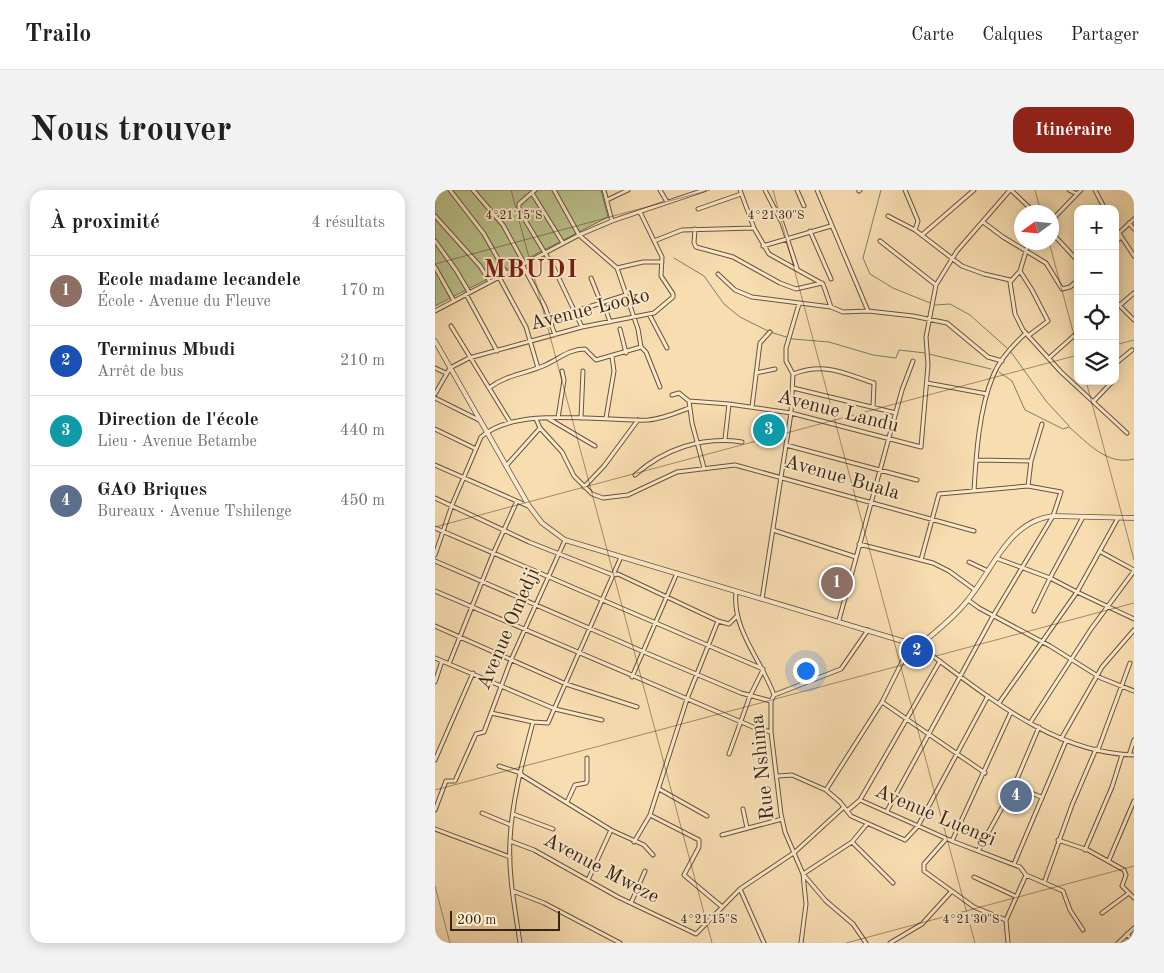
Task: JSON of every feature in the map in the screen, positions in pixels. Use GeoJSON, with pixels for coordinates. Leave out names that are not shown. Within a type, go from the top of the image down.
{"type":"FeatureCollection","features":[{"type":"Feature","properties":{"kind":"street"},"geometry":{"type":"LineString","coordinates":[[450,190],[484,234],[506,273]]}},
{"type":"Feature","properties":{"kind":"street"},"geometry":{"type":"LineString","coordinates":[[473,190],[503,225],[545,307],[555,336]]}},
{"type":"Feature","properties":{"kind":"street"},"geometry":{"type":"LineString","coordinates":[[535,190],[518,206],[545,252],[576,311],[582,327]]}},
{"type":"Feature","properties":{"kind":"street"},"geometry":{"type":"LineString","coordinates":[[554,190],[579,236],[617,268],[638,329],[641,347],[646,352],[660,387]]}},
{"type":"Feature","properties":{"kind":"street"},"geometry":{"type":"LineString","coordinates":[[604,190],[612,221]]}},
{"type":"Feature","properties":{"kind":"street"},"geometry":{"type":"LineString","coordinates":[[607,200],[628,190]]}},
{"type":"Feature","properties":{"kind":"street"},"geometry":{"type":"LineString","coordinates":[[660,190],[667,202]]}},
{"type":"Feature","properties":{"kind":"street"},"geometry":{"type":"LineString","coordinates":[[435,311],[563,243],[612,221],[704,190]]}},
{"type":"Feature","properties":{"kind":"street"},"geometry":{"type":"LineString","coordinates":[[765,190],[782,223],[786,240],[797,268]]}},
{"type":"Feature","properties":{"kind":"street"},"geometry":{"type":"LineString","coordinates":[[797,190],[803,206]]}},
{"type":"Feature","properties":{"kind":"street"},"geometry":{"type":"LineString","coordinates":[[817,190],[869,311]]}},
{"type":"Feature","properties":{"kind":"street"},"geometry":{"type":"LineString","coordinates":[[906,190],[917,218],[915,230]]}},
{"type":"Feature","properties":{"kind":"street"},"geometry":{"type":"LineString","coordinates":[[922,235],[974,190]]}},
{"type":"Feature","properties":{"kind":"street"},"geometry":{"type":"LineString","coordinates":[[987,394],[927,383],[928,365],[926,351],[929,319],[936,285],[952,259],[1011,190],[1026,205]]}},
{"type":"Feature","properties":{"kind":"street"},"geometry":{"type":"LineString","coordinates":[[1069,190],[1077,194]]}},
{"type":"Feature","properties":{"kind":"street"},"geometry":{"type":"LineString","coordinates":[[1059,213],[1081,190]]}},
{"type":"Feature","properties":{"kind":"street"},"geometry":{"type":"LineString","coordinates":[[1095,190],[1103,205]]}},
{"type":"Feature","properties":{"kind":"street"},"geometry":{"type":"LineString","coordinates":[[1133,190],[1134,194]]}},
{"type":"Feature","properties":{"kind":"street"},"geometry":{"type":"LineString","coordinates":[[698,209],[741,192],[754,228],[763,246],[771,256],[797,268],[822,283],[831,307]]}},
{"type":"Feature","properties":{"kind":"street"},"geometry":{"type":"LineString","coordinates":[[531,193],[563,243]]}},
{"type":"Feature","properties":{"kind":"street","name":"Avenue Looko"},"geometry":{"type":"LineString","coordinates":[[435,394],[445,373],[450,368],[469,358],[555,336],[582,327],[649,314],[666,306],[673,297],[661,276],[662,262],[640,212]]}},
{"type":"Feature","properties":{"kind":"street"},"geometry":{"type":"LineString","coordinates":[[435,216],[480,266],[490,282]]}},
{"type":"Feature","properties":{"kind":"street"},"geometry":{"type":"LineString","coordinates":[[888,216],[915,230],[952,259],[972,271],[1010,280]]}},
{"type":"Feature","properties":{"kind":"street"},"geometry":{"type":"LineString","coordinates":[[1134,219],[1120,235],[1134,256]]}},
{"type":"Feature","properties":{"kind":"street"},"geometry":{"type":"LineString","coordinates":[[983,222],[1049,265],[1062,289],[1070,287],[1074,284]]}},
{"type":"Feature","properties":{"kind":"street"},"geometry":{"type":"LineString","coordinates":[[1129,223],[1134,229]]}},
{"type":"Feature","properties":{"kind":"street"},"geometry":{"type":"LineString","coordinates":[[763,246],[831,226]]}},
{"type":"Feature","properties":{"kind":"street"},"geometry":{"type":"LineString","coordinates":[[654,241],[681,230],[754,228]]}},
{"type":"Feature","properties":{"kind":"street"},"geometry":{"type":"LineString","coordinates":[[695,229],[694,243],[696,247],[733,257],[780,283],[800,289],[822,283]]}},
{"type":"Feature","properties":{"kind":"street"},"geometry":{"type":"LineString","coordinates":[[810,231],[831,279]]}},
{"type":"Feature","properties":{"kind":"street"},"geometry":{"type":"LineString","coordinates":[[1059,240],[1074,256]]}},
{"type":"Feature","properties":{"kind":"street"},"geometry":{"type":"LineString","coordinates":[[435,241],[456,270],[497,351]]}},
{"type":"Feature","properties":{"kind":"street"},"geometry":{"type":"LineString","coordinates":[[880,241],[936,285]]}},
{"type":"Feature","properties":{"kind":"street"},"geometry":{"type":"LineString","coordinates":[[1010,280],[1020,271],[1026,251]]}},
{"type":"Feature","properties":{"kind":"street"},"geometry":{"type":"LineString","coordinates":[[617,268],[643,262],[662,262]]}},
{"type":"Feature","properties":{"kind":"street"},"geometry":{"type":"LineString","coordinates":[[435,267],[454,301]]}},
{"type":"Feature","properties":{"kind":"street"},"geometry":{"type":"LineString","coordinates":[[974,491],[976,460],[987,394],[993,375],[1014,344],[1047,321],[1033,290],[1020,271]]}},
{"type":"Feature","properties":{"kind":"street"},"geometry":{"type":"LineString","coordinates":[[718,274],[735,290],[752,297],[831,307],[843,312],[869,311],[947,323],[988,357],[1002,361]]}},
{"type":"Feature","properties":{"kind":"street"},"geometry":{"type":"LineString","coordinates":[[499,277],[526,327],[538,368]]}},
{"type":"Feature","properties":{"kind":"street"},"geometry":{"type":"LineString","coordinates":[[591,278],[601,303]]}},
{"type":"Feature","properties":{"kind":"street"},"geometry":{"type":"LineString","coordinates":[[1010,280],[1015,314],[1027,334],[1093,402],[1127,433]]}},
{"type":"Feature","properties":{"kind":"street"},"geometry":{"type":"LineString","coordinates":[[1134,293],[1119,305],[1134,320]]}},
{"type":"Feature","properties":{"kind":"street"},"geometry":{"type":"LineString","coordinates":[[576,311],[626,295]]}},
{"type":"Feature","properties":{"kind":"street"},"geometry":{"type":"LineString","coordinates":[[762,599],[779,476],[791,413],[793,374],[786,361],[789,338],[799,304]]}},
{"type":"Feature","properties":{"kind":"street"},"geometry":{"type":"LineString","coordinates":[[605,307],[610,322]]}},
{"type":"Feature","properties":{"kind":"street"},"geometry":{"type":"LineString","coordinates":[[649,314],[667,348]]}},
{"type":"Feature","properties":{"kind":"street"},"geometry":{"type":"LineString","coordinates":[[451,326],[510,422]]}},
{"type":"Feature","properties":{"kind":"street"},"geometry":{"type":"LineString","coordinates":[[620,329],[626,353]]}},
{"type":"Feature","properties":{"kind":"street"},"geometry":{"type":"LineString","coordinates":[[752,407],[760,343],[770,332]]}},
{"type":"Feature","properties":{"kind":"street"},"geometry":{"type":"LineString","coordinates":[[1049,358],[1074,336]]}},
{"type":"Feature","properties":{"kind":"street"},"geometry":{"type":"LineString","coordinates":[[435,341],[529,506],[542,523],[565,540],[736,592],[839,620],[919,646],[1011,712],[1061,739],[1097,750],[1122,755],[1134,755]]}},
{"type":"Feature","properties":{"kind":"street"},"geometry":{"type":"LineString","coordinates":[[489,388],[500,380],[551,363],[560,355],[584,349],[596,360],[626,353],[641,347]]}},
{"type":"Feature","properties":{"kind":"street"},"geometry":{"type":"LineString","coordinates":[[1119,361],[1132,350]]}},
{"type":"Feature","properties":{"kind":"street"},"geometry":{"type":"LineString","coordinates":[[606,418],[614,371],[612,357]]}},
{"type":"Feature","properties":{"kind":"street"},"geometry":{"type":"LineString","coordinates":[[839,620],[855,556],[890,440],[902,390],[913,361]]}},
{"type":"Feature","properties":{"kind":"street"},"geometry":{"type":"LineString","coordinates":[[435,368],[445,373]]}},
{"type":"Feature","properties":{"kind":"street"},"geometry":{"type":"LineString","coordinates":[[793,374],[809,368],[826,368],[874,383],[873,407]]}},
{"type":"Feature","properties":{"kind":"street"},"geometry":{"type":"LineString","coordinates":[[756,372],[775,369]]}},
{"type":"Feature","properties":{"kind":"street"},"geometry":{"type":"LineString","coordinates":[[558,418],[564,380],[562,371]]}},
{"type":"Feature","properties":{"kind":"street"},"geometry":{"type":"LineString","coordinates":[[581,418],[583,371]]}},
{"type":"Feature","properties":{"kind":"street","name":"Avenue Landu"},"geometry":{"type":"LineString","coordinates":[[672,395],[679,393],[689,401],[729,404],[791,413],[921,447],[927,383]]}},
{"type":"Feature","properties":{"kind":"street"},"geometry":{"type":"LineString","coordinates":[[1093,402],[1109,385]]}},
{"type":"Feature","properties":{"kind":"street","name":"Avenue Landu"},"geometry":{"type":"LineString","coordinates":[[793,388],[896,414]]}},
{"type":"Feature","properties":{"kind":"street"},"geometry":{"type":"LineString","coordinates":[[435,398],[479,420]]}},
{"type":"Feature","properties":{"kind":"street"},"geometry":{"type":"LineString","coordinates":[[689,401],[689,408],[704,468]]}},
{"type":"Feature","properties":{"kind":"street"},"geometry":{"type":"LineString","coordinates":[[725,439],[729,404]]}},
{"type":"Feature","properties":{"kind":"street"},"geometry":{"type":"LineString","coordinates":[[435,554],[481,436],[487,432],[510,422],[549,418],[657,419],[689,408]]}},
{"type":"Feature","properties":{"kind":"street"},"geometry":{"type":"LineString","coordinates":[[549,418],[595,446]]}},
{"type":"Feature","properties":{"kind":"street","name":"Avenue Buala"},"geometry":{"type":"LineString","coordinates":[[536,419],[540,428],[562,452],[574,476],[585,487],[603,498],[628,495],[669,475],[704,468],[712,470],[735,465],[974,530]]}},
{"type":"Feature","properties":{"kind":"street"},"geometry":{"type":"LineString","coordinates":[[585,487],[604,466],[639,420]]}},
{"type":"Feature","properties":{"kind":"street"},"geometry":{"type":"LineString","coordinates":[[1028,486],[1031,461],[1042,424]]}},
{"type":"Feature","properties":{"kind":"street"},"geometry":{"type":"LineString","coordinates":[[506,466],[540,428]]}},
{"type":"Feature","properties":{"kind":"street"},"geometry":{"type":"LineString","coordinates":[[435,429],[476,449]]}},
{"type":"Feature","properties":{"kind":"street"},"geometry":{"type":"LineString","coordinates":[[635,476],[658,457],[698,443],[725,439],[741,442]]}},
{"type":"Feature","properties":{"kind":"street"},"geometry":{"type":"LineString","coordinates":[[785,445],[882,469],[917,480]]}},
{"type":"Feature","properties":{"kind":"street"},"geometry":{"type":"LineString","coordinates":[[976,460],[1031,461]]}},
{"type":"Feature","properties":{"kind":"street"},"geometry":{"type":"LineString","coordinates":[[435,465],[529,506]]}},
{"type":"Feature","properties":{"kind":"street"},"geometry":{"type":"LineString","coordinates":[[887,811],[1021,566],[1053,516],[1061,492],[1028,486],[939,494],[921,560]]}},
{"type":"Feature","properties":{"kind":"street"},"geometry":{"type":"LineString","coordinates":[[435,498],[558,554],[613,575],[618,574],[718,621],[729,624],[737,616]]}},
{"type":"Feature","properties":{"kind":"street"},"geometry":{"type":"LineString","coordinates":[[449,664],[481,581],[517,501]]}},
{"type":"Feature","properties":{"kind":"street"},"geometry":{"type":"LineString","coordinates":[[919,646],[968,600],[1015,534],[1026,525],[1039,518],[1053,516],[1134,518]]}},
{"type":"Feature","properties":{"kind":"street"},"geometry":{"type":"LineString","coordinates":[[1034,611],[1039,596],[1084,516]]}},
{"type":"Feature","properties":{"kind":"street"},"geometry":{"type":"LineString","coordinates":[[999,703],[1077,592],[1101,552],[1118,518]]}},
{"type":"Feature","properties":{"kind":"street"},"geometry":{"type":"LineString","coordinates":[[435,528],[763,669],[750,696],[729,754]]}},
{"type":"Feature","properties":{"kind":"street"},"geometry":{"type":"LineString","coordinates":[[773,530],[855,556]]}},
{"type":"Feature","properties":{"kind":"street","name":"Avenue Omedji"},"geometry":{"type":"LineString","coordinates":[[441,794],[447,780],[454,782],[457,778],[476,734],[484,732],[500,685],[565,540]]}},
{"type":"Feature","properties":{"kind":"street"},"geometry":{"type":"LineString","coordinates":[[859,544],[933,563],[949,571],[975,590]]}},
{"type":"Feature","properties":{"kind":"street"},"geometry":{"type":"LineString","coordinates":[[1030,723],[1107,606],[1134,570],[1101,552]]}},
{"type":"Feature","properties":{"kind":"street"},"geometry":{"type":"LineString","coordinates":[[491,713],[545,724],[549,722],[621,557]]}},
{"type":"Feature","properties":{"kind":"street"},"geometry":{"type":"LineString","coordinates":[[997,558],[1050,578],[1134,619]]}},
{"type":"Feature","properties":{"kind":"street"},"geometry":{"type":"LineString","coordinates":[[435,561],[644,652],[750,696],[771,701]]}},
{"type":"Feature","properties":{"kind":"street"},"geometry":{"type":"LineString","coordinates":[[969,562],[988,571]]}},
{"type":"Feature","properties":{"kind":"street"},"geometry":{"type":"LineString","coordinates":[[632,677],[677,573]]}},
{"type":"Feature","properties":{"kind":"street"},"geometry":{"type":"LineString","coordinates":[[435,591],[632,677],[741,722],[771,732]]}},
{"type":"Feature","properties":{"kind":"street","name":"Rue Nshima"},"geometry":{"type":"LineString","coordinates":[[736,592],[737,616],[740,627],[763,669],[774,695],[771,701],[771,732],[782,819],[785,832],[803,874],[806,904],[801,943]]}},
{"type":"Feature","properties":{"kind":"street"},"geometry":{"type":"LineString","coordinates":[[968,600],[993,616],[1043,642],[1072,661],[1134,691]]}},
{"type":"Feature","properties":{"kind":"street"},"geometry":{"type":"LineString","coordinates":[[634,842],[650,814],[687,699],[718,621]]}},
{"type":"Feature","properties":{"kind":"street"},"geometry":{"type":"LineString","coordinates":[[435,626],[566,684],[637,707]]}},
{"type":"Feature","properties":{"kind":"street"},"geometry":{"type":"LineString","coordinates":[[774,695],[841,669],[868,630]]}},
{"type":"Feature","properties":{"kind":"street"},"geometry":{"type":"LineString","coordinates":[[1061,739],[1103,667],[1134,630]]}},
{"type":"Feature","properties":{"kind":"street"},"geometry":{"type":"LineString","coordinates":[[826,790],[882,702],[911,644]]}},
{"type":"Feature","properties":{"kind":"street"},"geometry":{"type":"LineString","coordinates":[[435,658],[555,709],[601,720]]}},
{"type":"Feature","properties":{"kind":"street"},"geometry":{"type":"LineString","coordinates":[[435,682],[442,661]]}},
{"type":"Feature","properties":{"kind":"street"},"geometry":{"type":"LineString","coordinates":[[860,800],[940,661]]}},
{"type":"Feature","properties":{"kind":"street"},"geometry":{"type":"LineString","coordinates":[[1043,883],[1058,840],[1097,750],[1130,663]]}},
{"type":"Feature","properties":{"kind":"street"},"geometry":{"type":"LineString","coordinates":[[435,760],[473,674]]}},
{"type":"Feature","properties":{"kind":"street"},"geometry":{"type":"LineString","coordinates":[[778,776],[792,775],[826,790],[847,811],[867,824],[904,840],[919,826],[988,696]]}},
{"type":"Feature","properties":{"kind":"street"},"geometry":{"type":"LineString","coordinates":[[882,702],[928,736],[985,773]]}},
{"type":"Feature","properties":{"kind":"street"},"geometry":{"type":"LineString","coordinates":[[952,842],[985,773],[1011,712]]}},
{"type":"Feature","properties":{"kind":"street"},"geometry":{"type":"LineString","coordinates":[[520,943],[513,891],[510,841],[513,814],[533,722]]}},
{"type":"Feature","properties":{"kind":"street"},"geometry":{"type":"LineString","coordinates":[[978,851],[1014,786],[1039,727]]}},
{"type":"Feature","properties":{"kind":"street"},"geometry":{"type":"LineString","coordinates":[[1129,755],[1134,740]]}},
{"type":"Feature","properties":{"kind":"street"},"geometry":{"type":"LineString","coordinates":[[1066,741],[1041,797],[1015,864],[1026,875],[1064,892],[1070,910],[1083,930]]}},
{"type":"Feature","properties":{"kind":"street"},"geometry":{"type":"LineString","coordinates":[[1085,850],[1112,787],[1122,755]]}},
{"type":"Feature","properties":{"kind":"street"},"geometry":{"type":"LineString","coordinates":[[567,802],[575,785],[587,781],[587,758]]}},
{"type":"Feature","properties":{"kind":"street"},"geometry":{"type":"LineString","coordinates":[[499,766],[521,773],[611,830],[644,845],[653,855]]}},
{"type":"Feature","properties":{"kind":"street"},"geometry":{"type":"LineString","coordinates":[[1014,786],[1041,797]]}},
{"type":"Feature","properties":{"kind":"street"},"geometry":{"type":"LineString","coordinates":[[659,789],[707,816]]}},
{"type":"Feature","properties":{"kind":"street"},"geometry":{"type":"LineString","coordinates":[[435,792],[441,794],[435,810]]}},
{"type":"Feature","properties":{"kind":"street","name":"Avenue Luengi"},"geometry":{"type":"LineString","coordinates":[[847,811],[860,800],[952,842],[1015,864]]}},
{"type":"Feature","properties":{"kind":"street"},"geometry":{"type":"LineString","coordinates":[[1109,860],[1134,801]]}},
{"type":"Feature","properties":{"kind":"street","name":"Avenue Mweze"},"geometry":{"type":"LineString","coordinates":[[510,841],[534,850],[631,903],[694,934],[699,932],[721,906],[740,889],[795,852],[844,807]]}},
{"type":"Feature","properties":{"kind":"street"},"geometry":{"type":"LineString","coordinates":[[743,809],[747,828]]}},
{"type":"Feature","properties":{"kind":"street"},"geometry":{"type":"LineString","coordinates":[[482,813],[511,825]]}},
{"type":"Feature","properties":{"kind":"street"},"geometry":{"type":"LineString","coordinates":[[513,814],[553,830]]}},
{"type":"Feature","properties":{"kind":"street"},"geometry":{"type":"LineString","coordinates":[[650,814],[699,840],[699,847],[684,875],[721,906]]}},
{"type":"Feature","properties":{"kind":"street"},"geometry":{"type":"LineString","coordinates":[[722,834],[782,819]]}},
{"type":"Feature","properties":{"kind":"street"},"geometry":{"type":"LineString","coordinates":[[866,943],[853,924],[826,901],[803,874],[852,842],[867,824]]}},
{"type":"Feature","properties":{"kind":"street"},"geometry":{"type":"LineString","coordinates":[[435,829],[510,857]]}},
{"type":"Feature","properties":{"kind":"street"},"geometry":{"type":"LineString","coordinates":[[588,880],[611,830]]}},
{"type":"Feature","properties":{"kind":"street"},"geometry":{"type":"LineString","coordinates":[[946,839],[924,864],[923,868],[951,892],[974,907],[1006,920]]}},
{"type":"Feature","properties":{"kind":"street"},"geometry":{"type":"LineString","coordinates":[[1058,840],[1109,860],[1125,870],[1126,874],[1122,886],[1134,898]]}},
{"type":"Feature","properties":{"kind":"street"},"geometry":{"type":"LineString","coordinates":[[852,842],[893,883]]}},
{"type":"Feature","properties":{"kind":"street"},"geometry":{"type":"LineString","coordinates":[[631,903],[645,871]]}},
{"type":"Feature","properties":{"kind":"street"},"geometry":{"type":"LineString","coordinates":[[1008,943],[1006,920],[1015,896],[1026,875]]}},
{"type":"Feature","properties":{"kind":"street"},"geometry":{"type":"LineString","coordinates":[[974,877],[1015,896]]}},
{"type":"Feature","properties":{"kind":"street"},"geometry":{"type":"LineString","coordinates":[[740,889],[764,943]]}},
{"type":"Feature","properties":{"kind":"street"},"geometry":{"type":"LineString","coordinates":[[513,891],[544,903],[620,943]]}},
{"type":"Feature","properties":{"kind":"street"},"geometry":{"type":"LineString","coordinates":[[891,943],[922,924],[951,892]]}},
{"type":"Feature","properties":{"kind":"street"},"geometry":{"type":"LineString","coordinates":[[1102,913],[1129,893]]}},
{"type":"Feature","properties":{"kind":"street"},"geometry":{"type":"LineString","coordinates":[[1117,943],[1134,928]]}},
{"type":"Feature","properties":{"kind":"street"},"geometry":{"type":"LineString","coordinates":[[1127,934],[1134,943]]}},
{"type":"Feature","properties":{"kind":"green space"},"geometry":{"type":"Polygon","coordinates":[[[435,190],[601,190],[608,217],[435,306],[435,190]]]}},
{"type":"Feature","properties":{"kind":"waterway"},"geometry":{"type":"LineString","coordinates":[[881,190],[863,258],[870,274],[893,288],[935,305],[950,304],[970,315],[1007,348]]}},
{"type":"Feature","properties":{"kind":"waterway"},"geometry":{"type":"LineString","coordinates":[[674,258],[704,276],[724,304],[740,317],[770,332],[793,339],[829,342],[873,355],[896,358],[899,350],[925,353]]}},
{"type":"Feature","properties":{"kind":"waterway"},"geometry":{"type":"LineString","coordinates":[[1011,352],[1046,401],[1069,426]]}},
{"type":"Feature","properties":{"kind":"waterway"},"geometry":{"type":"LineString","coordinates":[[929,354],[991,369]]}},
{"type":"Feature","properties":{"kind":"waterway"},"geometry":{"type":"LineString","coordinates":[[999,372],[1012,381],[1025,410],[1063,429],[1069,427],[1091,446],[1107,456],[1115,459],[1134,459]]}},
{"type":"Feature","properties":{"kind":"place","name":"Direction de l'école"},"geometry":{"type":"Point","coordinates":[769,430]}},
{"type":"Feature","properties":{"kind":"place","name":"Ecole madame lecandele"},"geometry":{"type":"Point","coordinates":[837,583]}},
{"type":"Feature","properties":{"kind":"place","name":"Terminus Mbudi"},"geometry":{"type":"Point","coordinates":[917,651]}},
{"type":"Feature","properties":{"kind":"place","name":"GAO Briques"},"geometry":{"type":"Point","coordinates":[1016,796]}},
{"type":"Feature","properties":{"kind":"district","name":"MBUDI"},"geometry":{"type":"Point","coordinates":[531,270]}}]}
